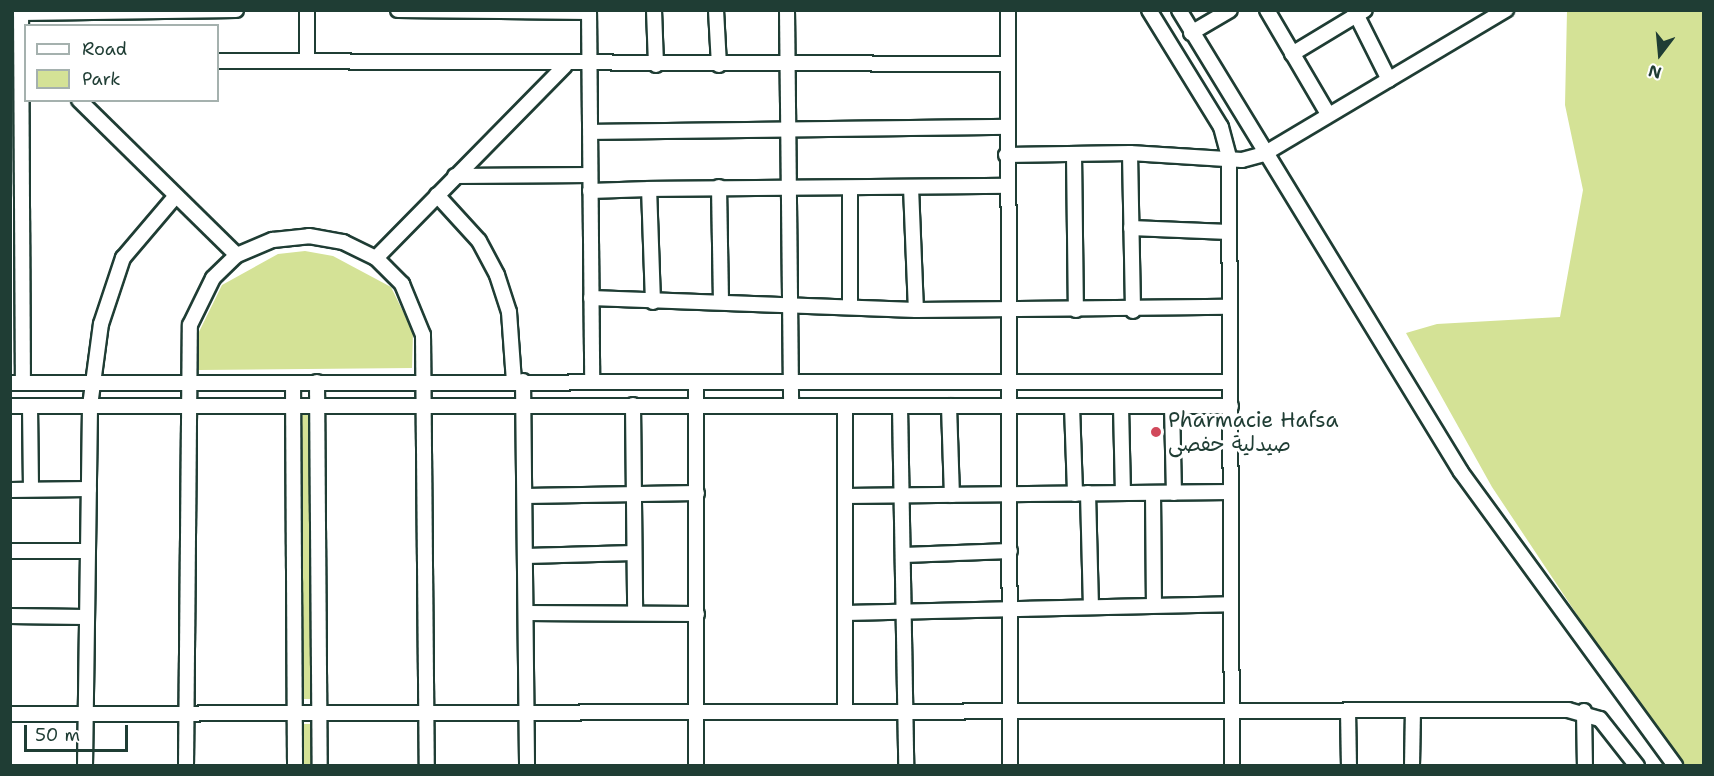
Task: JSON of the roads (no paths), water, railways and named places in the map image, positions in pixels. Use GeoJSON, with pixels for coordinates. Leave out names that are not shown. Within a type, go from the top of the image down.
{"type":"FeatureCollection","features":[{"type":"Feature","properties":{"kind":"street"},"geometry":{"type":"LineString","coordinates":[[236,10],[21,12],[16,43],[23,60],[16,102],[16,383],[1230,382]]}},
{"type":"Feature","properties":{"kind":"street"},"geometry":{"type":"LineString","coordinates":[[307,10],[307,61]]}},
{"type":"Feature","properties":{"kind":"street"},"geometry":{"type":"LineString","coordinates":[[398,10],[589,11],[592,64],[590,176],[592,382]]}},
{"type":"Feature","properties":{"kind":"street"},"geometry":{"type":"LineString","coordinates":[[654,10],[656,65]]}},
{"type":"Feature","properties":{"kind":"street"},"geometry":{"type":"LineString","coordinates":[[716,10],[719,65]]}},
{"type":"Feature","properties":{"kind":"street"},"geometry":{"type":"LineString","coordinates":[[787,10],[791,406]]}},
{"type":"Feature","properties":{"kind":"street"},"geometry":{"type":"LineString","coordinates":[[1008,10],[1005,186],[1010,406],[1010,765]]}},
{"type":"Feature","properties":{"kind":"street"},"geometry":{"type":"LineString","coordinates":[[1149,10],[1221,127],[1229,156],[1232,765]]}},
{"type":"Feature","properties":{"kind":"street"},"geometry":{"type":"LineString","coordinates":[[1179,10],[1264,154],[1461,471],[1675,765]]}},
{"type":"Feature","properties":{"kind":"street"},"geometry":{"type":"LineString","coordinates":[[1191,33],[1230,10]]}},
{"type":"Feature","properties":{"kind":"street"},"geometry":{"type":"LineString","coordinates":[[1267,10],[1328,114]]}},
{"type":"Feature","properties":{"kind":"street"},"geometry":{"type":"LineString","coordinates":[[1006,154],[1130,153],[1229,156],[1242,160],[1264,154],[1506,10]]}},
{"type":"Feature","properties":{"kind":"street"},"geometry":{"type":"LineString","coordinates":[[1292,54],[1358,12],[1389,80]]}},
{"type":"Feature","properties":{"kind":"street"},"geometry":{"type":"LineString","coordinates":[[219,61],[565,66],[787,63],[1007,64]]}},
{"type":"Feature","properties":{"kind":"street"},"geometry":{"type":"LineString","coordinates":[[376,258],[565,66]]}},
{"type":"Feature","properties":{"kind":"street"},"geometry":{"type":"LineString","coordinates":[[81,102],[175,197],[237,255]]}},
{"type":"Feature","properties":{"kind":"street"},"geometry":{"type":"LineString","coordinates":[[591,132],[1005,127]]}},
{"type":"Feature","properties":{"kind":"street"},"geometry":{"type":"LineString","coordinates":[[1130,153],[1133,311]]}},
{"type":"Feature","properties":{"kind":"street"},"geometry":{"type":"LineString","coordinates":[[1074,154],[1076,310]]}},
{"type":"Feature","properties":{"kind":"street"},"geometry":{"type":"LineString","coordinates":[[455,176],[590,176]]}},
{"type":"Feature","properties":{"kind":"street"},"geometry":{"type":"LineString","coordinates":[[590,191],[719,187],[1005,186]]}},
{"type":"Feature","properties":{"kind":"street"},"geometry":{"type":"LineString","coordinates":[[719,187],[721,301]]}},
{"type":"Feature","properties":{"kind":"street"},"geometry":{"type":"LineString","coordinates":[[912,187],[916,310]]}},
{"type":"Feature","properties":{"kind":"street"},"geometry":{"type":"LineString","coordinates":[[850,188],[850,305]]}},
{"type":"Feature","properties":{"kind":"street"},"geometry":{"type":"LineString","coordinates":[[650,189],[653,302]]}},
{"type":"Feature","properties":{"kind":"street"},"geometry":{"type":"LineString","coordinates":[[437,195],[479,241],[501,284],[509,312],[524,405],[527,765]]}},
{"type":"Feature","properties":{"kind":"street"},"geometry":{"type":"LineString","coordinates":[[85,765],[85,617],[90,406],[100,324],[116,274],[133,244],[175,197]]}},
{"type":"Feature","properties":{"kind":"street"},"geometry":{"type":"LineString","coordinates":[[1131,228],[1229,232]]}},
{"type":"Feature","properties":{"kind":"street"},"geometry":{"type":"LineString","coordinates":[[186,765],[187,340],[195,308],[213,278],[237,255],[273,240],[309,236],[343,242],[376,258],[402,284],[419,316],[427,405],[427,765]]}},
{"type":"Feature","properties":{"kind":"street"},"geometry":{"type":"LineString","coordinates":[[591,298],[653,302],[721,301],[850,305],[916,310],[1133,311],[1228,307]]}},
{"type":"Feature","properties":{"kind":"street"},"geometry":{"type":"LineString","coordinates":[[317,382],[320,765]]}},
{"type":"Feature","properties":{"kind":"street"},"geometry":{"type":"LineString","coordinates":[[696,382],[696,765]]}},
{"type":"Feature","properties":{"kind":"street"},"geometry":{"type":"LineString","coordinates":[[292,383],[295,765]]}},
{"type":"Feature","properties":{"kind":"street"},"geometry":{"type":"LineString","coordinates":[[10,406],[188,409],[427,405],[1230,406]]}},
{"type":"Feature","properties":{"kind":"street"},"geometry":{"type":"LineString","coordinates":[[633,405],[635,614]]}},
{"type":"Feature","properties":{"kind":"street"},"geometry":{"type":"LineString","coordinates":[[30,406],[31,489]]}},
{"type":"Feature","properties":{"kind":"street"},"geometry":{"type":"LineString","coordinates":[[845,406],[845,711]]}},
{"type":"Feature","properties":{"kind":"street"},"geometry":{"type":"LineString","coordinates":[[900,406],[906,765]]}},
{"type":"Feature","properties":{"kind":"street"},"geometry":{"type":"LineString","coordinates":[[949,406],[952,495]]}},
{"type":"Feature","properties":{"kind":"street"},"geometry":{"type":"LineString","coordinates":[[1072,406],[1091,606]]}},
{"type":"Feature","properties":{"kind":"street"},"geometry":{"type":"LineString","coordinates":[[1121,406],[1123,493]]}},
{"type":"Feature","properties":{"kind":"street"},"geometry":{"type":"LineString","coordinates":[[1172,406],[1174,492]]}},
{"type":"Feature","properties":{"kind":"street"},"geometry":{"type":"LineString","coordinates":[[10,490],[88,489]]}},
{"type":"Feature","properties":{"kind":"street"},"geometry":{"type":"LineString","coordinates":[[845,496],[1231,492]]}},
{"type":"Feature","properties":{"kind":"street"},"geometry":{"type":"LineString","coordinates":[[525,496],[697,493]]}},
{"type":"Feature","properties":{"kind":"street"},"geometry":{"type":"LineString","coordinates":[[1153,493],[1154,605]]}},
{"type":"Feature","properties":{"kind":"street"},"geometry":{"type":"LineString","coordinates":[[10,552],[87,551]]}},
{"type":"Feature","properties":{"kind":"street"},"geometry":{"type":"LineString","coordinates":[[904,555],[1010,551]]}},
{"type":"Feature","properties":{"kind":"street"},"geometry":{"type":"LineString","coordinates":[[526,556],[634,553]]}},
{"type":"Feature","properties":{"kind":"street"},"geometry":{"type":"LineString","coordinates":[[845,613],[1011,607],[1231,604]]}},
{"type":"Feature","properties":{"kind":"street"},"geometry":{"type":"LineString","coordinates":[[526,613],[697,614]]}},
{"type":"Feature","properties":{"kind":"street"},"geometry":{"type":"LineString","coordinates":[[10,616],[85,617]]}},
{"type":"Feature","properties":{"kind":"street"},"geometry":{"type":"LineString","coordinates":[[1348,710],[1348,765]]}},
{"type":"Feature","properties":{"kind":"street"},"geometry":{"type":"LineString","coordinates":[[1412,765],[1413,710]]}},
{"type":"Feature","properties":{"kind":"street"},"geometry":{"type":"LineString","coordinates":[[10,714],[527,711],[1584,711],[1607,726],[1637,765]]}},
{"type":"Feature","properties":{"kind":"street"},"geometry":{"type":"LineString","coordinates":[[1584,711],[1585,765]]}},
{"type":"Feature","properties":{"kind":"place","name":"Pharmacie Hafsa صيدلية حفصى"},"geometry":{"type":"Point","coordinates":[1156,432]}}]}
